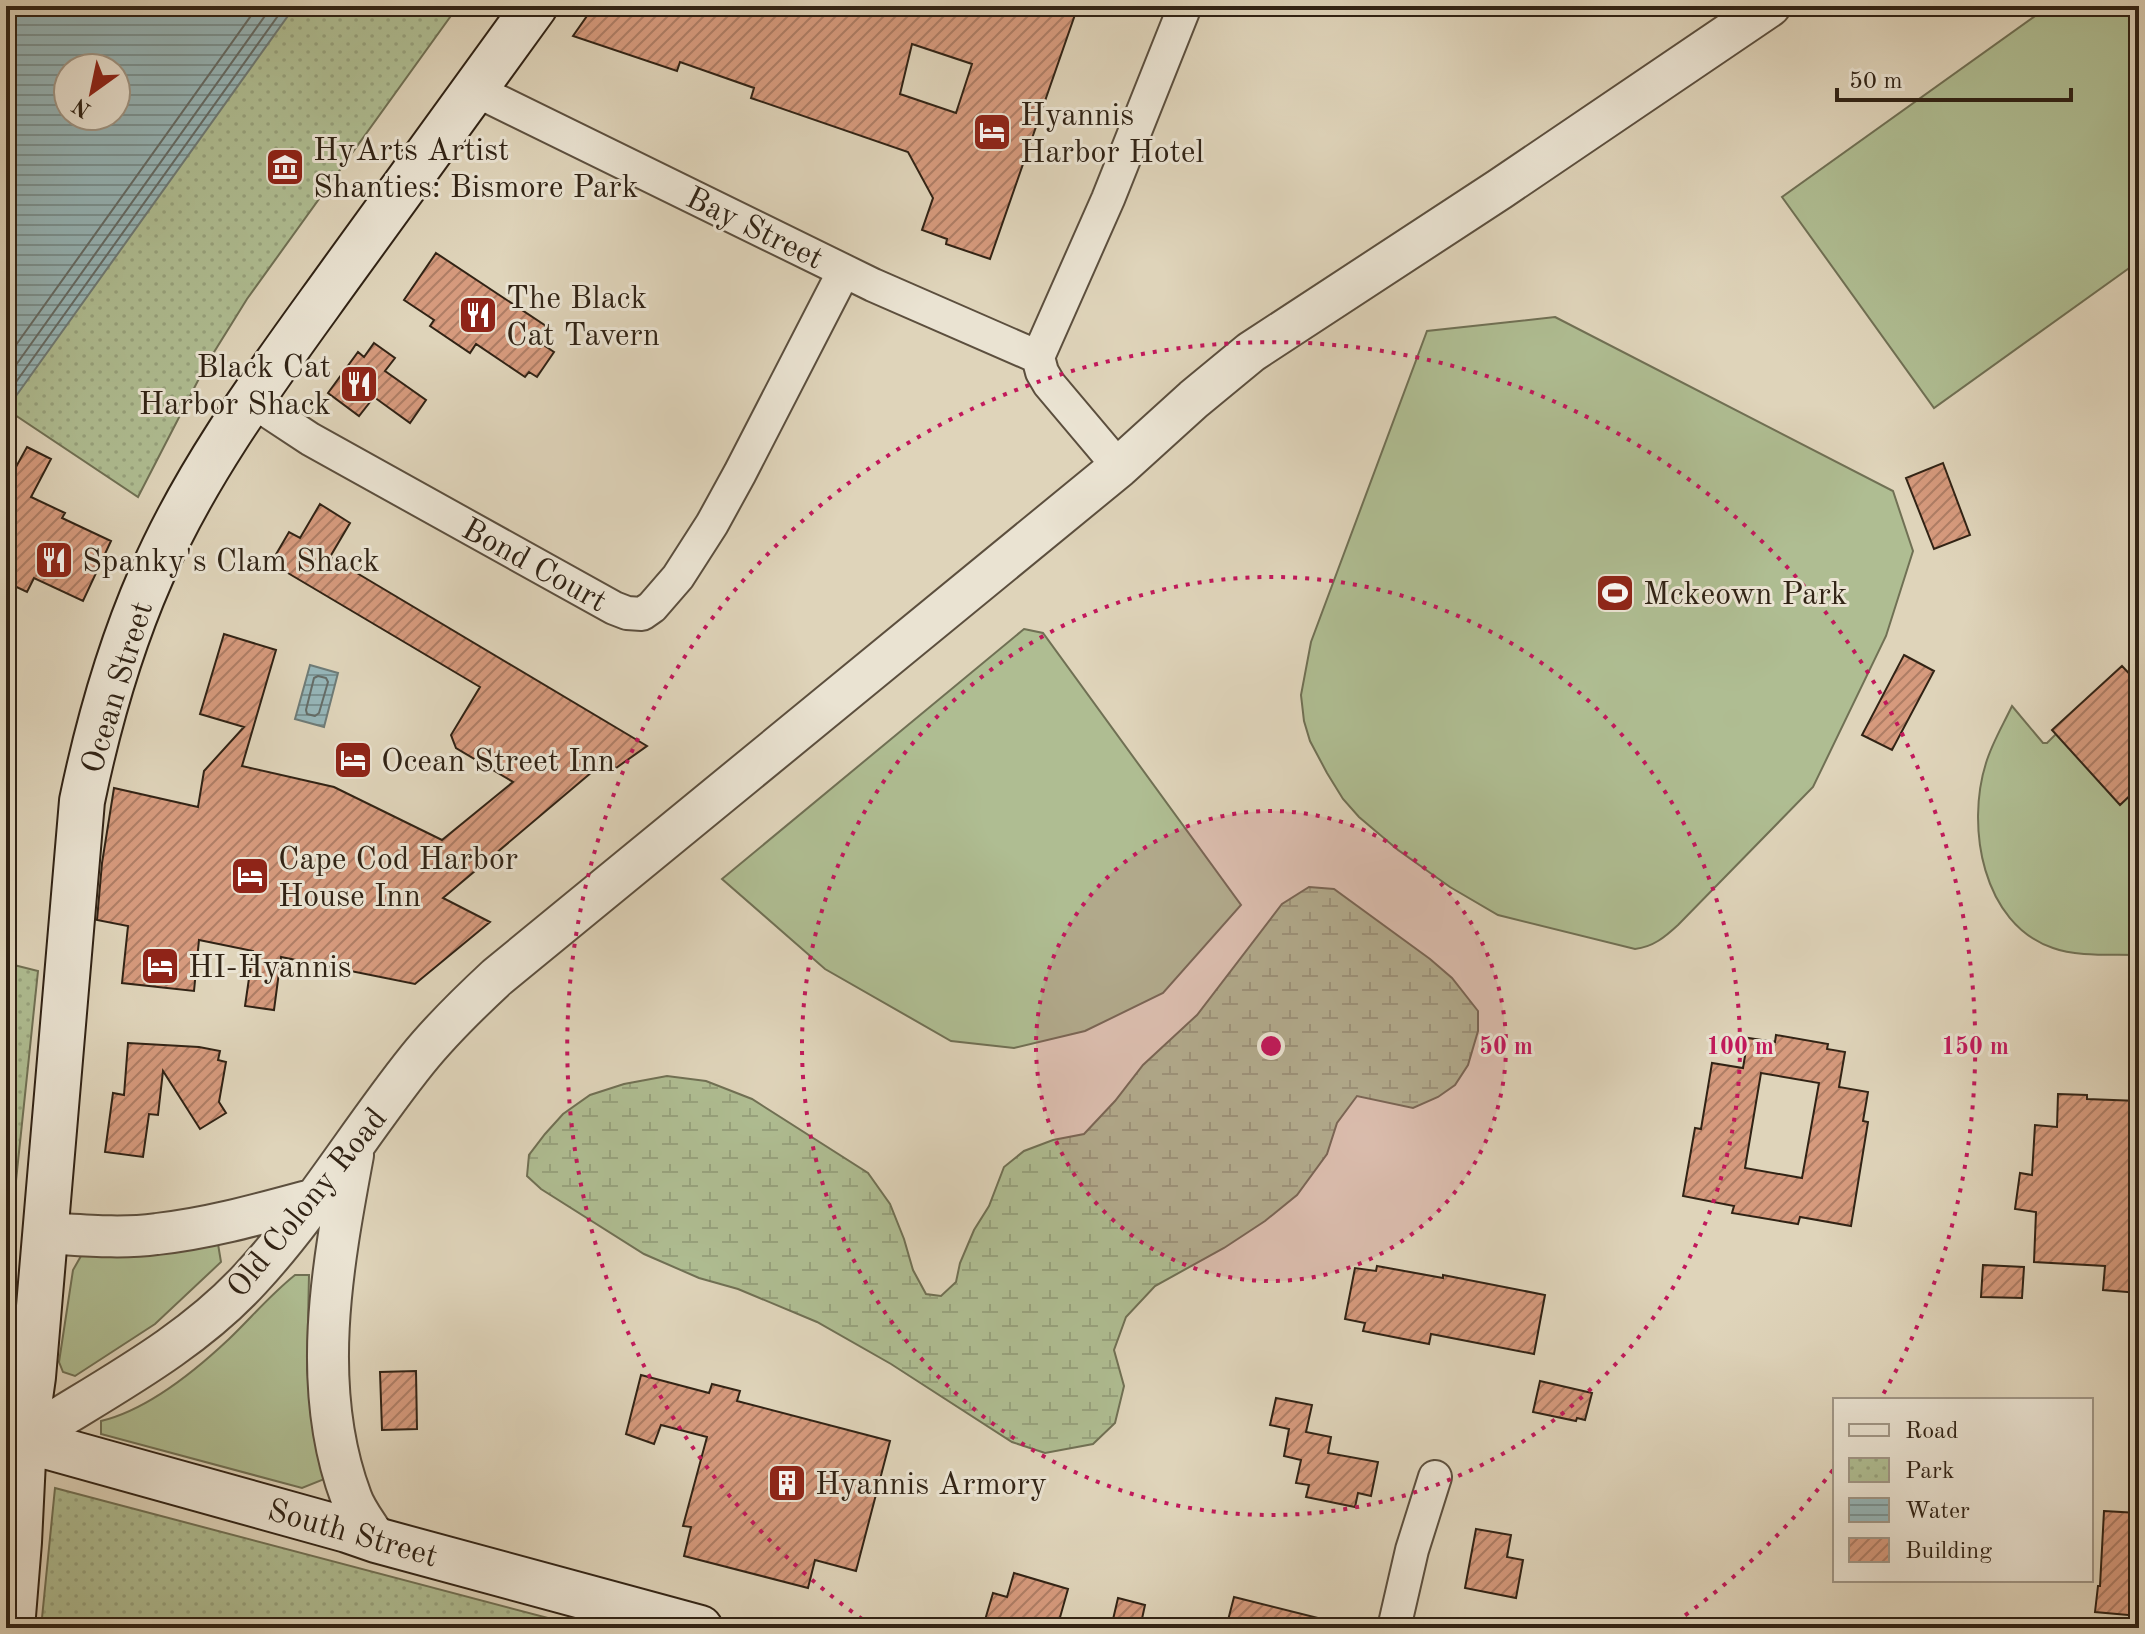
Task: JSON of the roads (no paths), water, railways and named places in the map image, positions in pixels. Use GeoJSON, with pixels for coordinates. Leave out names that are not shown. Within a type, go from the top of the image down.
{"type":"FeatureCollection","features":[{"type":"Feature","properties":{"kind":"main road","name":"Ocean Street"},"geometry":{"type":"LineString","coordinates":[[12,1628],[12,1439],[33,1377],[82,801],[102,712],[151,576],[204,474],[251,400],[535,6]]}},
{"type":"Feature","properties":{"kind":"main road","name":"South Street"},"geometry":{"type":"LineString","coordinates":[[12,1439],[700,1628]]}},
{"type":"Feature","properties":{"kind":"street"},"geometry":{"type":"LineString","coordinates":[[1119,467],[1049,384],[1038,357],[1108,199],[1185,6]]}},
{"type":"Feature","properties":{"kind":"street","name":"Old Colony Road"},"geometry":{"type":"LineString","coordinates":[[12,1439],[150,1362],[221,1307],[250,1279],[315,1199],[417,1060],[452,1020],[497,977],[1119,467],[1251,352],[1500,189],[1770,6]]}},
{"type":"Feature","properties":{"kind":"street","name":"Bay Street"},"geometry":{"type":"LineString","coordinates":[[475,90],[844,271],[1038,357]]}},
{"type":"Feature","properties":{"kind":"street","name":"Bond Court"},"geometry":{"type":"LineString","coordinates":[[251,400],[310,439],[614,608],[642,614],[678,577],[712,524],[844,271]]}},
{"type":"Feature","properties":{"kind":"street"},"geometry":{"type":"LineString","coordinates":[[355,1145],[332,1272],[329,1386],[337,1446],[352,1501],[376,1540]]}},
{"type":"Feature","properties":{"kind":"street"},"geometry":{"type":"LineString","coordinates":[[45,1233],[156,1235],[212,1225],[315,1199]]}},
{"type":"Feature","properties":{"kind":"street"},"geometry":{"type":"LineString","coordinates":[[1394,1628],[1412,1550],[1435,1477]]}},
{"type":"Feature","properties":{"kind":"water"},"geometry":{"type":"Polygon","coordinates":[[[6,6],[295,6],[6,410],[6,6]]]}},
{"type":"Feature","properties":{"kind":"water"},"geometry":{"type":"Polygon","coordinates":[[[310,665],[338,673],[324,727],[295,719],[310,665]]]}},
{"type":"Feature","properties":{"kind":"place","name":"Hyannis Harbor Hotel"},"geometry":{"type":"Point","coordinates":[992,132]}},
{"type":"Feature","properties":{"kind":"place","name":"HyArts Artist Shanties: Bismore Park"},"geometry":{"type":"Point","coordinates":[285,167]}},
{"type":"Feature","properties":{"kind":"place","name":"The Black Cat Tavern"},"geometry":{"type":"Point","coordinates":[478,315]}},
{"type":"Feature","properties":{"kind":"place","name":"Black Cat Harbor Shack"},"geometry":{"type":"Point","coordinates":[359,384]}},
{"type":"Feature","properties":{"kind":"place","name":"Spanky's Clam Shack"},"geometry":{"type":"Point","coordinates":[54,560]}},
{"type":"Feature","properties":{"kind":"place","name":"Mckeown Park"},"geometry":{"type":"Point","coordinates":[1615,593]}},
{"type":"Feature","properties":{"kind":"place","name":"Ocean Street Inn"},"geometry":{"type":"Point","coordinates":[353,760]}},
{"type":"Feature","properties":{"kind":"place","name":"Cape Cod Harbor House Inn"},"geometry":{"type":"Point","coordinates":[250,876]}},
{"type":"Feature","properties":{"kind":"place","name":"HI-Hyannis"},"geometry":{"type":"Point","coordinates":[160,966]}},
{"type":"Feature","properties":{"kind":"place","name":"Hyannis Armory"},"geometry":{"type":"Point","coordinates":[787,1483]}}]}
